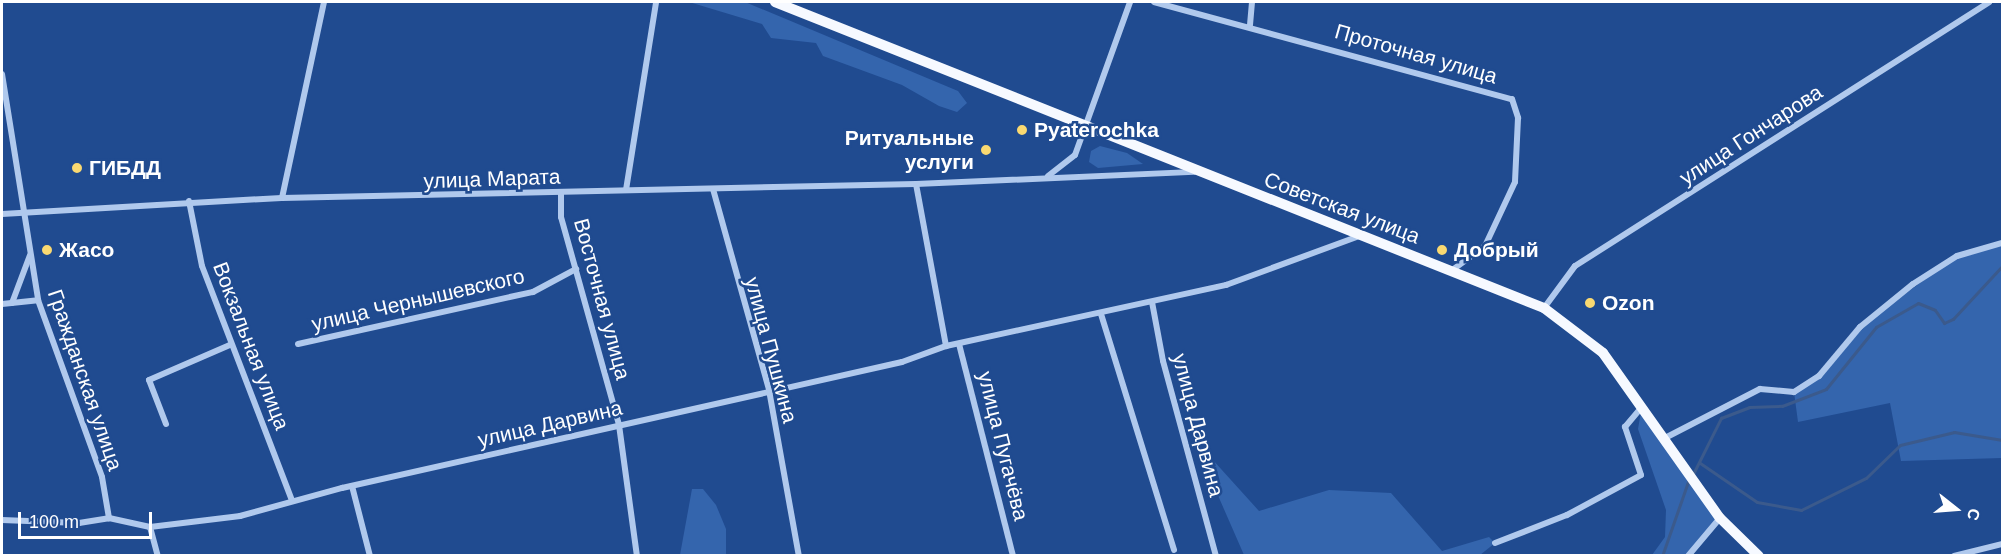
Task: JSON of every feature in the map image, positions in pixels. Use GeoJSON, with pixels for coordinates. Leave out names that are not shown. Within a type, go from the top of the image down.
{"type":"FeatureCollection","features":[{"type":"Feature","properties":{"kind":"main road","name":"Советская улица"},"geometry":{"type":"LineString","coordinates":[[775,2],[1088,125],[1196,172],[1544,308],[1587,336],[1642,406],[1681,468],[1720,519],[1759,555]]}},
{"type":"Feature","properties":{"kind":"street"},"geometry":{"type":"LineString","coordinates":[[282,198],[324,2]]}},
{"type":"Feature","properties":{"kind":"street"},"geometry":{"type":"LineString","coordinates":[[626,190],[656,2]]}},
{"type":"Feature","properties":{"kind":"street"},"geometry":{"type":"LineString","coordinates":[[1048,176],[1075,155],[1088,125],[1130,2]]}},
{"type":"Feature","properties":{"kind":"street","name":"Проточная улица"},"geometry":{"type":"LineString","coordinates":[[1154,2],[1250,25],[1512,99],[1518,117],[1515,182],[1485,246],[1450,272]]}},
{"type":"Feature","properties":{"kind":"street"},"geometry":{"type":"LineString","coordinates":[[1250,25],[1252,2]]}},
{"type":"Feature","properties":{"kind":"street","name":"улица Гончарова"},"geometry":{"type":"LineString","coordinates":[[1544,308],[1575,266],[1989,2]]}},
{"type":"Feature","properties":{"kind":"street","name":"Гражданская улица"},"geometry":{"type":"LineString","coordinates":[[2,74],[38,300],[102,477],[109,518]]}},
{"type":"Feature","properties":{"kind":"street","name":"Советская улица"},"geometry":{"type":"LineString","coordinates":[[983,180],[1196,172]]}},
{"type":"Feature","properties":{"kind":"street","name":"улица Марата"},"geometry":{"type":"LineString","coordinates":[[2,214],[189,201],[916,184],[983,180]]}},
{"type":"Feature","properties":{"kind":"street"},"geometry":{"type":"LineString","coordinates":[[916,184],[946,346]]}},
{"type":"Feature","properties":{"kind":"street","name":"улица Пушкина"},"geometry":{"type":"LineString","coordinates":[[713,189],[769,390],[799,555]]}},
{"type":"Feature","properties":{"kind":"street","name":"Восточная улица"},"geometry":{"type":"LineString","coordinates":[[561,193],[561,217],[619,425],[638,555]]}},
{"type":"Feature","properties":{"kind":"street","name":"Вокзальная улица"},"geometry":{"type":"LineString","coordinates":[[189,201],[202,266],[230,345],[292,500]]}},
{"type":"Feature","properties":{"kind":"street","name":"улица Дарвина"},"geometry":{"type":"LineString","coordinates":[[2,520],[79,523],[109,518],[150,527],[240,516],[292,500],[352,486],[769,390],[902,362],[946,346],[1226,285],[1359,236]]}},
{"type":"Feature","properties":{"kind":"street"},"geometry":{"type":"LineString","coordinates":[[1663,439],[1760,389],[1794,392],[1819,376],[1860,327],[1913,284],[1957,256],[2002,243]]}},
{"type":"Feature","properties":{"kind":"street"},"geometry":{"type":"LineString","coordinates":[[12,303],[30,255]]}},
{"type":"Feature","properties":{"kind":"street","name":"улица Чернышевского"},"geometry":{"type":"LineString","coordinates":[[298,344],[533,292],[576,269]]}},
{"type":"Feature","properties":{"kind":"street"},"geometry":{"type":"LineString","coordinates":[[2,304],[38,300]]}},
{"type":"Feature","properties":{"kind":"street","name":"улица Дарвина"},"geometry":{"type":"LineString","coordinates":[[1152,302],[1162,362],[1216,555]]}},
{"type":"Feature","properties":{"kind":"street"},"geometry":{"type":"LineString","coordinates":[[1101,314],[1174,550]]}},
{"type":"Feature","properties":{"kind":"street","name":"улица Пугачёва"},"geometry":{"type":"LineString","coordinates":[[959,344],[1013,555]]}},
{"type":"Feature","properties":{"kind":"street"},"geometry":{"type":"LineString","coordinates":[[166,424],[149,380],[230,345]]}},
{"type":"Feature","properties":{"kind":"street"},"geometry":{"type":"LineString","coordinates":[[1495,543],[1567,515],[1641,476],[1625,427],[1642,406]]}},
{"type":"Feature","properties":{"kind":"street"},"geometry":{"type":"LineString","coordinates":[[352,486],[370,555]]}},
{"type":"Feature","properties":{"kind":"street"},"geometry":{"type":"LineString","coordinates":[[1688,555],[1720,519]]}},
{"type":"Feature","properties":{"kind":"street"},"geometry":{"type":"LineString","coordinates":[[150,527],[158,555]]}},
{"type":"Feature","properties":{"kind":"street"},"geometry":{"type":"LineString","coordinates":[[1954,555],[2002,544]]}},
{"type":"Feature","properties":{"kind":"shaded area"},"geometry":{"type":"Polygon","coordinates":[[[689,2],[745,2],[958,91],[967,103],[957,112],[939,106],[902,85],[823,56],[816,43],[771,38],[762,24],[689,2]]]}},
{"type":"Feature","properties":{"kind":"shaded area"},"geometry":{"type":"Polygon","coordinates":[[[1100,146],[1127,153],[1143,164],[1098,168],[1089,162],[1091,151],[1100,146]]]}},
{"type":"Feature","properties":{"kind":"shaded area"},"geometry":{"type":"Polygon","coordinates":[[[2002,243],[2002,458],[1901,461],[1890,403],[1798,422],[1794,392],[1819,376],[1860,327],[1957,256],[2002,243]]]}},
{"type":"Feature","properties":{"kind":"shaded area"},"geometry":{"type":"Polygon","coordinates":[[[1642,406],[1720,518],[1688,555],[1652,555],[1665,537],[1666,510],[1638,429],[1642,406]]]}},
{"type":"Feature","properties":{"kind":"shaded area"},"geometry":{"type":"Polygon","coordinates":[[[1212,459],[1259,511],[1329,490],[1391,493],[1442,551],[1489,537],[1495,543],[1480,555],[1244,555],[1206,468],[1212,459]]]}},
{"type":"Feature","properties":{"kind":"shaded area"},"geometry":{"type":"Polygon","coordinates":[[[692,489],[703,489],[716,505],[726,529],[726,555],[680,555],[692,489]]]}},
{"type":"Feature","properties":{"kind":"waterway"},"geometry":{"type":"LineString","coordinates":[[1693,474],[1721,418],[1749,407],[1782,406],[1826,389],[1876,327],[1918,303],[1935,310],[1944,323],[1953,319],[2002,266]]}},
{"type":"Feature","properties":{"kind":"waterway"},"geometry":{"type":"LineString","coordinates":[[1700,463],[1757,502],[1801,510],[1866,478],[1900,445],[1954,432],[2002,440]]}},
{"type":"Feature","properties":{"kind":"waterway"},"geometry":{"type":"LineString","coordinates":[[1662,556],[1689,479]]}},
{"type":"Feature","properties":{"kind":"place","name":"Pyaterochka"},"geometry":{"type":"Point","coordinates":[1022,130]}},
{"type":"Feature","properties":{"kind":"place","name":"Ритуальные услуги"},"geometry":{"type":"Point","coordinates":[986,150]}},
{"type":"Feature","properties":{"kind":"place","name":"ГИБДД"},"geometry":{"type":"Point","coordinates":[77,168]}},
{"type":"Feature","properties":{"kind":"place","name":"Жасо"},"geometry":{"type":"Point","coordinates":[47,250]}},
{"type":"Feature","properties":{"kind":"place","name":"Добрый"},"geometry":{"type":"Point","coordinates":[1442,250]}},
{"type":"Feature","properties":{"kind":"place","name":"Ozon"},"geometry":{"type":"Point","coordinates":[1590,303]}}]}
